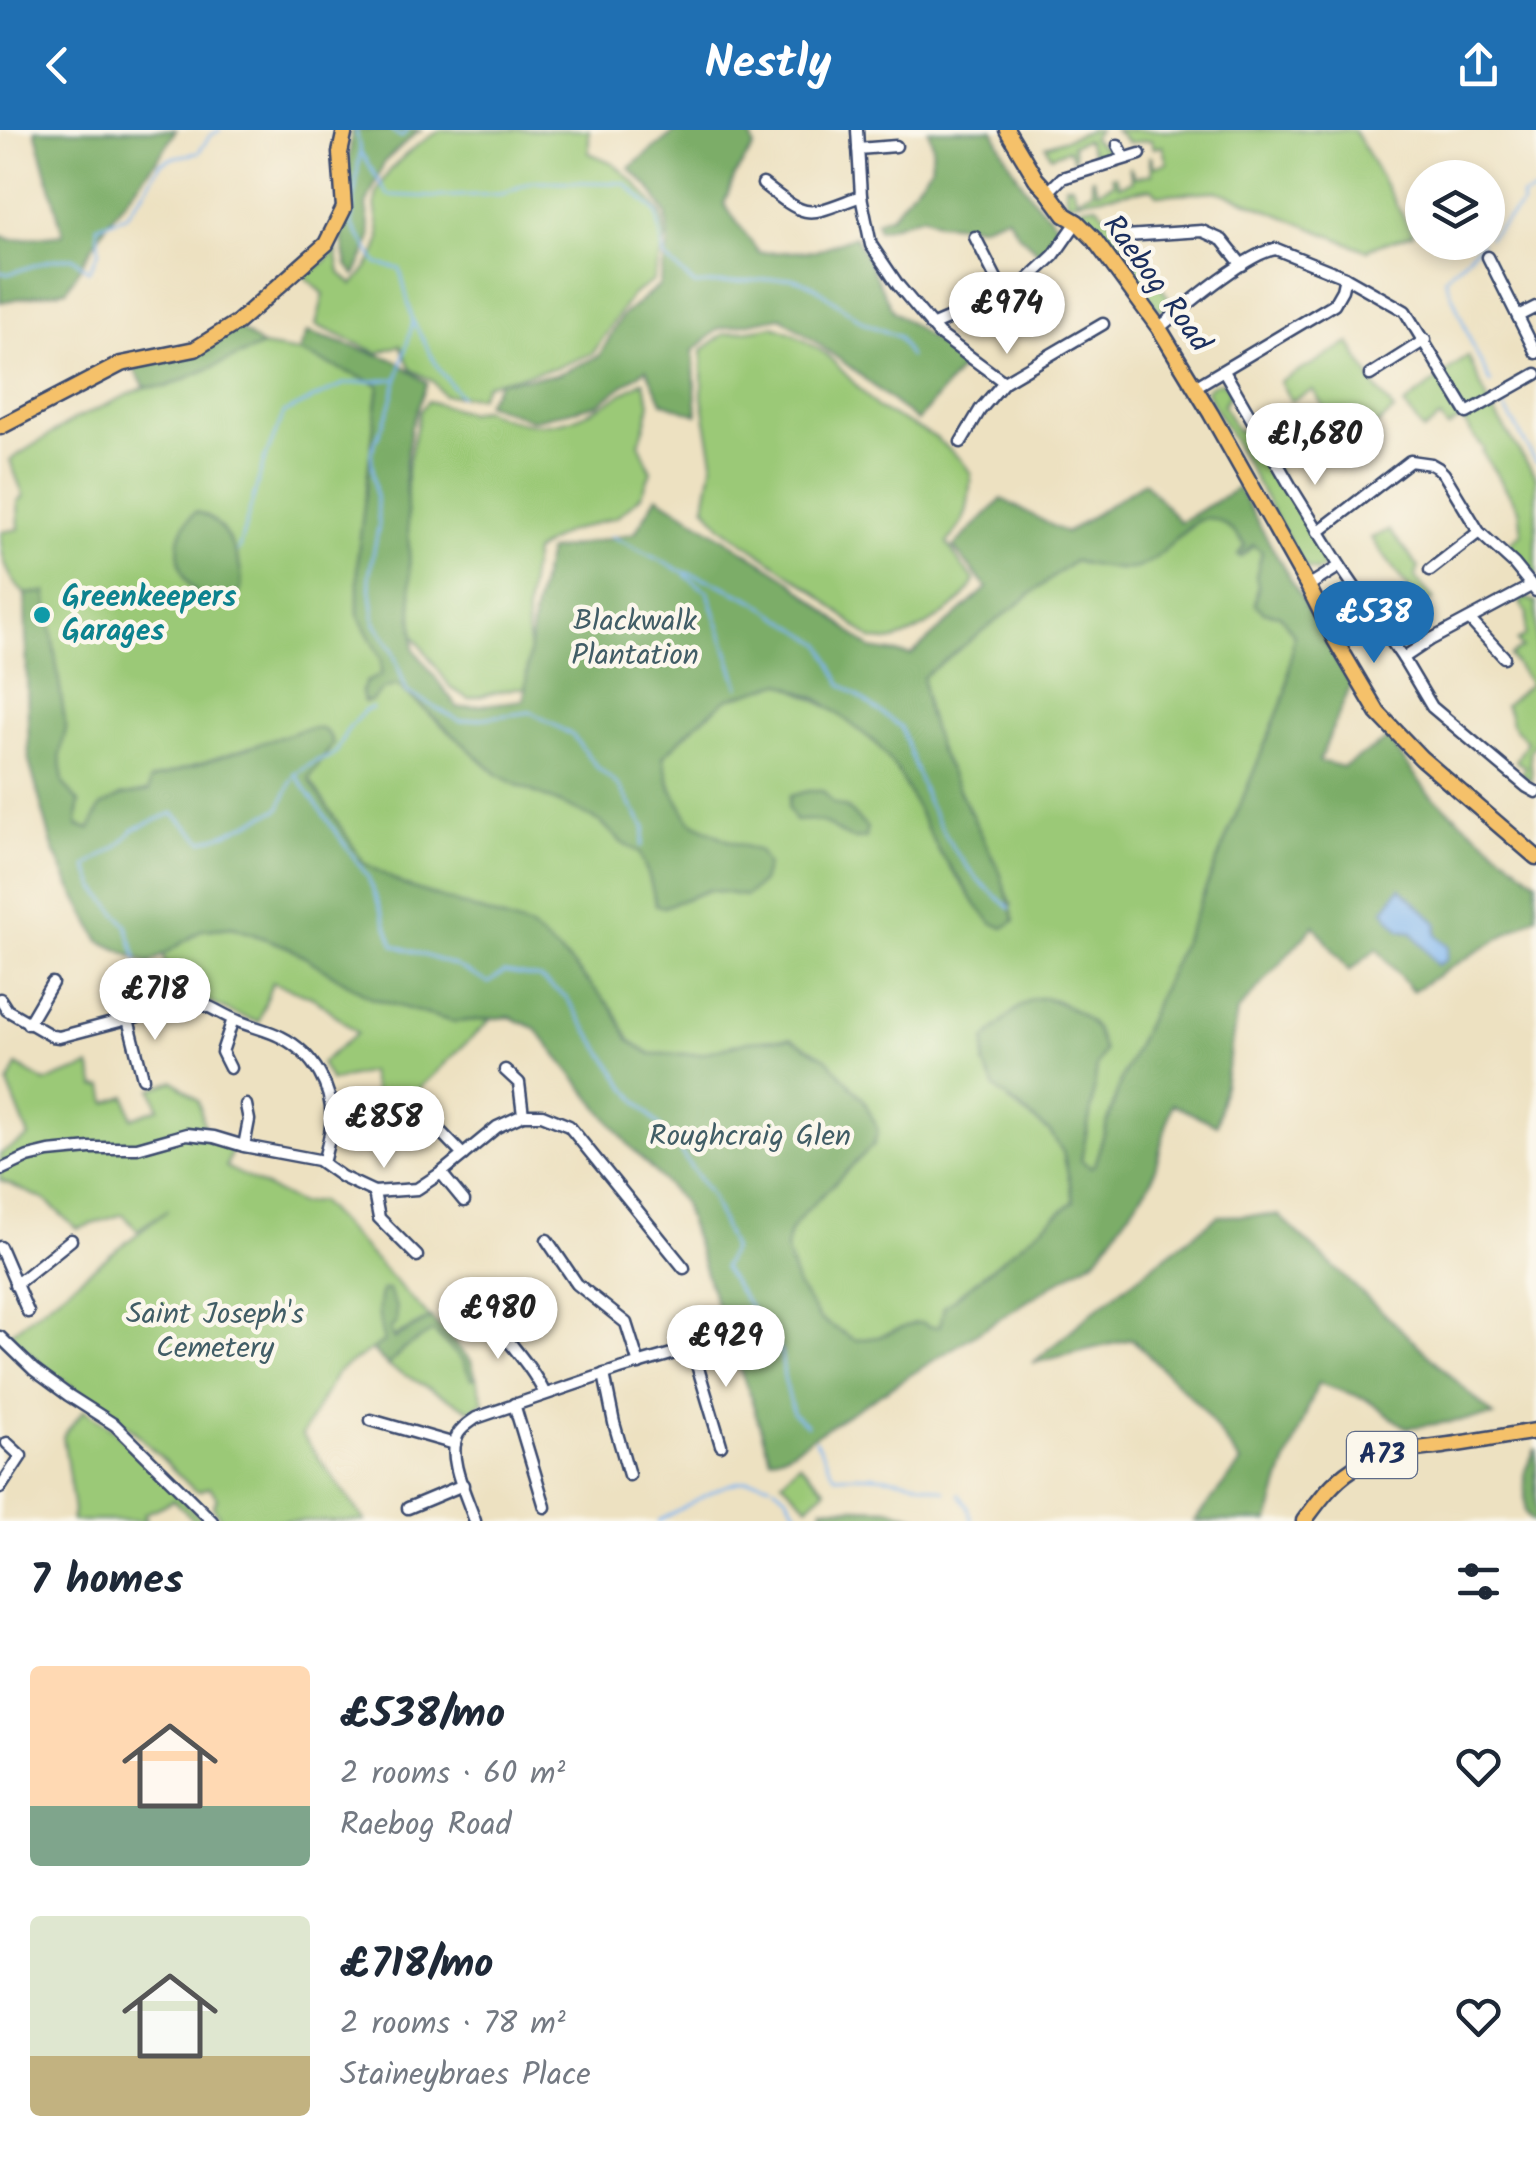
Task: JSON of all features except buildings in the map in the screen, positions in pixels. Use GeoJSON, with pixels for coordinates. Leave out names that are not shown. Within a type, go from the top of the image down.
{"type":"FeatureCollection","features":[{"type":"Feature","properties":{"kind":"main road"},"geometry":{"type":"LineString","coordinates":[[0,428],[121,364],[194,349],[238,322],[326,244],[344,208],[340,152],[344,130]]}},
{"type":"Feature","properties":{"kind":"main road","name":"Raebog Road"},"geometry":{"type":"LineString","coordinates":[[1008,130],[1036,179],[1064,215],[1093,238],[1160,328],[1378,713],[1422,758],[1536,857]]}},
{"type":"Feature","properties":{"kind":"main road","name":"A73"},"geometry":{"type":"LineString","coordinates":[[1304,1521],[1338,1480],[1375,1456],[1536,1431]]}},
{"type":"Feature","properties":{"kind":"street"},"geometry":{"type":"LineString","coordinates":[[857,130],[860,196],[871,246],[939,334],[1004,382]]}},
{"type":"Feature","properties":{"kind":"street"},"geometry":{"type":"LineString","coordinates":[[1118,145],[1125,158]]}},
{"type":"Feature","properties":{"kind":"street"},"geometry":{"type":"LineString","coordinates":[[858,149],[896,146]]}},
{"type":"Feature","properties":{"kind":"street"},"geometry":{"type":"LineString","coordinates":[[1048,192],[1062,178],[1140,154]]}},
{"type":"Feature","properties":{"kind":"street"},"geometry":{"type":"LineString","coordinates":[[763,184],[802,212],[812,213],[860,196]]}},
{"type":"Feature","properties":{"kind":"street"},"geometry":{"type":"LineString","coordinates":[[932,326],[1018,290],[1054,255],[1077,222]]}},
{"type":"Feature","properties":{"kind":"street"},"geometry":{"type":"LineString","coordinates":[[1126,236],[1202,231],[1222,240],[1242,265]]}},
{"type":"Feature","properties":{"kind":"street"},"geometry":{"type":"LineString","coordinates":[[975,237],[1005,296]]}},
{"type":"Feature","properties":{"kind":"street"},"geometry":{"type":"LineString","coordinates":[[1160,328],[1242,265],[1276,249],[1345,277],[1405,310],[1467,413],[1536,374]]}},
{"type":"Feature","properties":{"kind":"street"},"geometry":{"type":"LineString","coordinates":[[1490,260],[1536,353]]}},
{"type":"Feature","properties":{"kind":"street"},"geometry":{"type":"LineString","coordinates":[[1196,387],[1334,304],[1345,277]]}},
{"type":"Feature","properties":{"kind":"street"},"geometry":{"type":"LineString","coordinates":[[1518,316],[1536,307]]}},
{"type":"Feature","properties":{"kind":"street"},"geometry":{"type":"LineString","coordinates":[[961,442],[980,410],[1004,382],[1103,324]]}},
{"type":"Feature","properties":{"kind":"street"},"geometry":{"type":"LineString","coordinates":[[1370,375],[1424,340]]}},
{"type":"Feature","properties":{"kind":"street"},"geometry":{"type":"LineString","coordinates":[[1224,371],[1318,532],[1404,658],[1432,707],[1536,792]]}},
{"type":"Feature","properties":{"kind":"street"},"geometry":{"type":"LineString","coordinates":[[1318,532],[1410,461],[1431,464],[1444,474],[1478,532],[1534,588],[1430,640],[1404,658]]}},
{"type":"Feature","properties":{"kind":"street"},"geometry":{"type":"LineString","coordinates":[[1430,570],[1478,532]]}},
{"type":"Feature","properties":{"kind":"street"},"geometry":{"type":"LineString","coordinates":[[1308,586],[1340,566]]}},
{"type":"Feature","properties":{"kind":"street"},"geometry":{"type":"LineString","coordinates":[[1470,620],[1504,657]]}},
{"type":"Feature","properties":{"kind":"street"},"geometry":{"type":"LineString","coordinates":[[28,1024],[52,982]]}},
{"type":"Feature","properties":{"kind":"street"},"geometry":{"type":"LineString","coordinates":[[0,999],[7,1010],[28,1024],[59,1037],[188,1002],[200,1002],[232,1019],[280,1036],[302,1050],[322,1080],[332,1122],[323,1163]]}},
{"type":"Feature","properties":{"kind":"street"},"geometry":{"type":"LineString","coordinates":[[128,1019],[143,1078]]}},
{"type":"Feature","properties":{"kind":"street"},"geometry":{"type":"LineString","coordinates":[[230,1068],[222,1052],[232,1019]]}},
{"type":"Feature","properties":{"kind":"street"},"geometry":{"type":"LineString","coordinates":[[505,1070],[520,1083],[523,1115]]}},
{"type":"Feature","properties":{"kind":"street"},"geometry":{"type":"LineString","coordinates":[[244,1146],[249,1120],[246,1106]]}},
{"type":"Feature","properties":{"kind":"street"},"geometry":{"type":"LineString","coordinates":[[0,1170],[49,1152],[138,1148],[188,1134],[318,1160],[342,1178],[374,1192],[417,1189],[497,1126],[523,1115],[542,1115],[569,1126],[684,1268]]}},
{"type":"Feature","properties":{"kind":"street"},"geometry":{"type":"LineString","coordinates":[[433,1124],[464,1155]]}},
{"type":"Feature","properties":{"kind":"street"},"geometry":{"type":"LineString","coordinates":[[442,1173],[464,1201]]}},
{"type":"Feature","properties":{"kind":"street"},"geometry":{"type":"LineString","coordinates":[[374,1192],[379,1218],[416,1256]]}},
{"type":"Feature","properties":{"kind":"street"},"geometry":{"type":"LineString","coordinates":[[15,1285],[71,1240]]}},
{"type":"Feature","properties":{"kind":"street"},"geometry":{"type":"LineString","coordinates":[[547,1240],[577,1284],[626,1323],[639,1364]]}},
{"type":"Feature","properties":{"kind":"street"},"geometry":{"type":"LineString","coordinates":[[672,1252],[684,1243]]}},
{"type":"Feature","properties":{"kind":"street"},"geometry":{"type":"LineString","coordinates":[[0,1247],[28,1312]]}},
{"type":"Feature","properties":{"kind":"street"},"geometry":{"type":"LineString","coordinates":[[485,1310],[534,1373],[545,1394]]}},
{"type":"Feature","properties":{"kind":"street"},"geometry":{"type":"LineString","coordinates":[[0,1337],[68,1396],[115,1424],[212,1521]]}},
{"type":"Feature","properties":{"kind":"street"},"geometry":{"type":"LineString","coordinates":[[475,1521],[454,1461],[461,1429],[476,1418],[604,1374],[692,1348],[721,1445]]}},
{"type":"Feature","properties":{"kind":"street"},"geometry":{"type":"LineString","coordinates":[[604,1374],[629,1475]]}},
{"type":"Feature","properties":{"kind":"street"},"geometry":{"type":"LineString","coordinates":[[514,1404],[545,1507]]}},
{"type":"Feature","properties":{"kind":"street"},"geometry":{"type":"LineString","coordinates":[[371,1420],[455,1444]]}},
{"type":"Feature","properties":{"kind":"street"},"geometry":{"type":"LineString","coordinates":[[0,1488],[21,1456],[7,1443]]}},
{"type":"Feature","properties":{"kind":"street"},"geometry":{"type":"LineString","coordinates":[[408,1508],[463,1486]]}},
{"type":"Feature","properties":{"kind":"green space"},"geometry":{"type":"Polygon","coordinates":[[[35,130],[176,130],[105,226],[66,290],[0,302],[0,235],[12,240],[63,234],[35,130]]]}},
{"type":"Feature","properties":{"kind":"green space"},"geometry":{"type":"Polygon","coordinates":[[[352,130],[423,130],[385,161],[366,205],[371,237],[355,275],[347,265],[341,235],[351,196],[348,168],[352,130]]]}},
{"type":"Feature","properties":{"kind":"green space"},"geometry":{"type":"Polygon","coordinates":[[[442,130],[589,130],[589,153],[613,163],[635,183],[661,213],[666,239],[653,281],[632,295],[593,353],[558,367],[486,384],[479,397],[443,395],[434,382],[411,369],[400,345],[378,353],[316,325],[324,294],[304,276],[336,249],[340,273],[353,285],[377,250],[380,232],[375,202],[386,176],[403,158],[442,130]]]}},
{"type":"Feature","properties":{"kind":"green space"},"geometry":{"type":"Polygon","coordinates":[[[677,130],[750,130],[754,147],[735,175],[724,204],[759,253],[816,251],[855,236],[893,311],[965,364],[917,421],[781,317],[718,329],[693,351],[697,415],[662,402],[646,369],[598,404],[532,420],[485,403],[500,381],[556,375],[599,356],[622,316],[659,286],[669,242],[666,214],[650,188],[629,168],[677,130]]]}},
{"type":"Feature","properties":{"kind":"green space"},"geometry":{"type":"Polygon","coordinates":[[[928,130],[993,130],[1023,184],[1060,232],[1042,256],[1018,234],[1007,216],[980,226],[938,223],[923,216],[878,230],[876,221],[892,215],[931,167],[933,145],[928,130]]]}},
{"type":"Feature","properties":{"kind":"green space"},"geometry":{"type":"Polygon","coordinates":[[[1099,130],[1092,138],[1103,148],[1110,142],[1114,154],[1096,157],[1086,140],[1072,145],[1075,159],[1068,149],[1051,156],[1046,146],[1099,130]]]}},
{"type":"Feature","properties":{"kind":"green space"},"geometry":{"type":"Polygon","coordinates":[[[1115,130],[1354,130],[1405,220],[1405,237],[1368,251],[1216,191],[1158,195],[1152,188],[1067,202],[1065,185],[1072,185],[1077,198],[1093,191],[1093,178],[1098,191],[1114,183],[1112,176],[1116,176],[1119,186],[1132,181],[1129,166],[1135,177],[1152,174],[1149,157],[1154,167],[1167,163],[1162,146],[1154,148],[1151,140],[1128,143],[1115,130]]]}},
{"type":"Feature","properties":{"kind":"green space"},"geometry":{"type":"Polygon","coordinates":[[[1096,205],[1119,229],[1124,243],[1132,243],[1176,308],[1169,313],[1157,309],[1097,229],[1077,211],[1096,205]]]}},
{"type":"Feature","properties":{"kind":"green space"},"geometry":{"type":"Polygon","coordinates":[[[774,326],[826,354],[879,409],[935,437],[971,473],[966,511],[947,543],[975,580],[961,600],[911,633],[888,641],[872,640],[814,591],[722,527],[705,506],[713,460],[702,398],[702,350],[724,334],[774,326]]]}},
{"type":"Feature","properties":{"kind":"green space"},"geometry":{"type":"Polygon","coordinates":[[[238,328],[262,346],[166,387],[145,387],[133,368],[238,328]]]}},
{"type":"Feature","properties":{"kind":"green space","name":"Blackwalk Plantation"},"geometry":{"type":"Polygon","coordinates":[[[307,332],[395,360],[427,383],[411,427],[405,467],[414,649],[458,708],[524,700],[533,618],[548,551],[635,533],[657,496],[787,578],[871,649],[911,655],[987,588],[953,547],[1002,499],[1066,533],[1144,482],[1180,522],[1238,488],[1351,685],[1319,761],[1343,767],[1388,739],[1429,794],[1536,881],[1536,916],[1412,991],[1377,949],[1349,971],[1314,925],[1237,1012],[1217,1125],[1172,1104],[1152,1180],[1097,1257],[787,1453],[770,1458],[682,1201],[628,1144],[535,1028],[510,1017],[453,1022],[371,998],[288,947],[233,927],[202,930],[149,964],[100,941],[53,848],[29,761],[25,594],[46,592],[66,729],[60,755],[63,783],[79,803],[77,826],[90,829],[100,807],[121,796],[149,791],[150,780],[301,730],[323,730],[333,744],[309,779],[364,863],[404,885],[531,928],[570,962],[613,1009],[630,1041],[651,1054],[700,1054],[748,1041],[791,1038],[826,1058],[864,1100],[878,1130],[874,1144],[790,1231],[786,1248],[797,1285],[820,1319],[855,1340],[878,1337],[915,1323],[937,1327],[944,1307],[1074,1201],[1063,1152],[1050,1132],[995,1088],[984,1064],[985,1040],[1014,1011],[1033,999],[1049,999],[1067,1006],[1090,1023],[1099,1036],[1104,1051],[1097,1065],[1081,1160],[1090,1167],[1094,1165],[1121,1080],[1192,922],[1286,693],[1294,635],[1280,615],[1264,612],[1255,604],[1262,552],[1253,545],[1240,557],[1245,545],[1227,527],[1213,519],[1201,519],[1137,568],[1115,569],[1074,561],[923,677],[927,711],[938,748],[1000,872],[1015,921],[1003,928],[992,923],[976,905],[940,853],[898,772],[877,744],[820,700],[781,683],[727,699],[663,757],[671,788],[690,821],[759,851],[767,865],[762,882],[746,896],[709,890],[664,907],[656,905],[639,852],[622,843],[602,823],[498,775],[398,685],[383,689],[371,701],[364,702],[361,693],[366,682],[381,675],[381,659],[358,615],[358,553],[379,385],[299,352],[307,332]]]}},
{"type":"Feature","properties":{"kind":"green space"},"geometry":{"type":"Polygon","coordinates":[[[1350,343],[1394,411],[1350,448],[1313,390],[1291,401],[1280,382],[1350,343]]]}},
{"type":"Feature","properties":{"kind":"green space"},"geometry":{"type":"Polygon","coordinates":[[[262,346],[299,352],[379,384],[358,553],[358,615],[381,659],[381,675],[371,701],[382,689],[397,685],[498,775],[602,823],[622,843],[639,852],[664,907],[709,890],[746,896],[759,851],[692,822],[677,801],[663,757],[727,699],[781,683],[846,719],[875,742],[898,771],[935,844],[976,905],[1012,905],[938,748],[922,677],[1074,561],[1122,570],[1176,540],[1202,517],[1213,517],[1234,531],[1245,545],[1238,555],[1241,557],[1254,545],[1262,552],[1255,604],[1264,612],[1280,615],[1294,635],[1286,693],[1192,922],[1121,1080],[1094,1166],[1081,1160],[1097,1065],[1104,1051],[1067,1007],[1048,998],[1037,999],[1003,1021],[1010,1102],[1050,1132],[1063,1152],[1074,1201],[945,1307],[936,1328],[915,1323],[878,1337],[855,1340],[820,1319],[797,1285],[786,1248],[790,1232],[874,1144],[748,1041],[700,1054],[651,1054],[630,1040],[613,1009],[448,902],[404,885],[364,863],[309,779],[333,744],[295,732],[149,791],[121,796],[90,829],[77,825],[79,803],[63,783],[59,755],[66,729],[45,592],[25,594],[19,588],[9,573],[2,549],[1,532],[19,529],[18,501],[24,497],[10,460],[75,419],[145,387],[166,387],[262,346]]]}},
{"type":"Feature","properties":{"kind":"green space"},"geometry":{"type":"Polygon","coordinates":[[[1468,356],[1490,406],[1536,477],[1533,576],[1505,547],[1522,533],[1519,509],[1482,452],[1484,449],[1461,419],[1448,428],[1440,418],[1423,431],[1404,405],[1468,356]]]}},
{"type":"Feature","properties":{"kind":"green space"},"geometry":{"type":"Polygon","coordinates":[[[643,381],[650,402],[639,443],[651,471],[642,495],[617,517],[564,533],[534,552],[527,605],[528,638],[531,655],[548,688],[515,688],[469,699],[451,688],[406,625],[407,469],[420,411],[428,401],[469,413],[483,409],[506,419],[548,424],[585,414],[643,381]]]}},
{"type":"Feature","properties":{"kind":"green space"},"geometry":{"type":"Polygon","coordinates":[[[1221,382],[1230,394],[1223,405],[1237,431],[1248,429],[1257,436],[1324,551],[1325,563],[1317,571],[1301,562],[1212,402],[1206,390],[1221,382]]]}},
{"type":"Feature","properties":{"kind":"green space"},"geometry":{"type":"Polygon","coordinates":[[[195,512],[215,522],[236,554],[242,579],[233,603],[209,601],[184,577],[179,540],[195,512]]]}},
{"type":"Feature","properties":{"kind":"green space"},"geometry":{"type":"Polygon","coordinates":[[[1389,530],[1419,567],[1415,578],[1434,599],[1422,607],[1371,538],[1389,530]]]}},
{"type":"Feature","properties":{"kind":"green space"},"geometry":{"type":"Polygon","coordinates":[[[1525,598],[1536,602],[1536,743],[1530,752],[1532,781],[1521,774],[1525,767],[1516,761],[1527,742],[1512,724],[1505,705],[1530,684],[1510,656],[1522,648],[1517,641],[1525,636],[1527,613],[1520,603],[1525,598]]]}},
{"type":"Feature","properties":{"kind":"green space"},"geometry":{"type":"Polygon","coordinates":[[[823,791],[833,803],[847,808],[867,828],[866,838],[850,838],[820,822],[795,821],[788,808],[790,796],[823,791]]]}},
{"type":"Feature","properties":{"kind":"green space"},"geometry":{"type":"Polygon","coordinates":[[[232,927],[288,947],[371,998],[453,1022],[491,1019],[396,1111],[379,1107],[369,1072],[331,1081],[321,1063],[357,1033],[313,997],[272,982],[259,1022],[202,999],[176,997],[163,955],[202,930],[232,927]]]}},
{"type":"Feature","properties":{"kind":"green space","name":"Saint Joseph's Cemetery"},"geometry":{"type":"Polygon","coordinates":[[[17,1065],[45,1082],[90,1066],[96,1087],[104,1087],[107,1103],[126,1096],[132,1118],[159,1108],[152,1089],[174,1081],[198,1100],[205,1129],[233,1148],[226,1167],[300,1204],[319,1201],[430,1318],[338,1371],[302,1435],[365,1521],[222,1521],[213,1507],[217,1498],[210,1487],[193,1489],[132,1429],[44,1367],[9,1334],[169,1209],[137,1230],[123,1214],[77,1229],[45,1200],[0,1180],[0,1154],[29,1137],[8,1084],[17,1065]]]}},
{"type":"Feature","properties":{"kind":"green space"},"geometry":{"type":"Polygon","coordinates":[[[1278,1215],[1494,1416],[1406,1428],[1364,1398],[1318,1383],[1281,1477],[1269,1521],[1194,1521],[1241,1463],[1201,1407],[1132,1339],[1033,1363],[1097,1308],[1218,1216],[1278,1215]]]}},
{"type":"Feature","properties":{"kind":"green space"},"geometry":{"type":"Polygon","coordinates":[[[382,1290],[388,1290],[396,1307],[397,1322],[390,1329],[394,1339],[431,1318],[471,1361],[476,1377],[471,1379],[463,1361],[433,1331],[402,1350],[388,1366],[372,1350],[384,1342],[379,1316],[382,1290]]]}},
{"type":"Feature","properties":{"kind":"green space"},"geometry":{"type":"Polygon","coordinates":[[[433,1330],[463,1361],[471,1378],[476,1377],[484,1402],[470,1410],[388,1366],[402,1350],[433,1330]]]}},
{"type":"Feature","properties":{"kind":"green space"},"geometry":{"type":"Polygon","coordinates":[[[84,1410],[114,1430],[203,1521],[194,1521],[174,1500],[144,1514],[147,1521],[72,1521],[74,1511],[63,1436],[84,1410]]]}},
{"type":"Feature","properties":{"kind":"green space"},"geometry":{"type":"Polygon","coordinates":[[[1536,1448],[1536,1521],[1531,1521],[1525,1512],[1525,1470],[1536,1448]]]}},
{"type":"Feature","properties":{"kind":"green space"},"geometry":{"type":"Polygon","coordinates":[[[799,1463],[826,1489],[808,1506],[782,1481],[799,1463]]]}},
{"type":"Feature","properties":{"kind":"green space"},"geometry":{"type":"Polygon","coordinates":[[[823,1507],[891,1509],[928,1521],[820,1521],[823,1507]]]}},
{"type":"Feature","properties":{"kind":"water"},"geometry":{"type":"Polygon","coordinates":[[[1400,888],[1437,923],[1436,935],[1448,947],[1446,960],[1437,965],[1412,932],[1400,930],[1384,910],[1400,888]]]}},
{"type":"Feature","properties":{"kind":"waterway"},"geometry":{"type":"LineString","coordinates":[[0,272],[8,274],[72,257],[89,271],[99,251],[97,226],[125,216],[161,163],[198,153],[210,136],[220,130]]}},
{"type":"Feature","properties":{"kind":"waterway"},"geometry":{"type":"LineString","coordinates":[[356,130],[360,151],[351,223],[378,264],[400,269],[413,322],[389,410],[371,452],[379,524],[369,576],[375,624],[392,649],[407,692],[460,721],[531,712],[572,735],[598,768],[619,786],[645,828],[642,846]]}},
{"type":"Feature","properties":{"kind":"waterway"},"geometry":{"type":"LineString","coordinates":[[391,130],[401,137],[408,130]]}},
{"type":"Feature","properties":{"kind":"waterway"},"geometry":{"type":"LineString","coordinates":[[361,153],[388,195],[502,194],[533,181],[625,183],[657,213],[664,257],[695,285],[791,278],[814,286],[864,323],[899,337],[909,357]]}},
{"type":"Feature","properties":{"kind":"waterway"},"geometry":{"type":"LineString","coordinates":[[1505,222],[1522,205],[1521,197],[1536,192]]}},
{"type":"Feature","properties":{"kind":"waterway"},"geometry":{"type":"LineString","coordinates":[[1464,260],[1445,278],[1491,383]]}},
{"type":"Feature","properties":{"kind":"waterway"},"geometry":{"type":"LineString","coordinates":[[414,323],[439,369],[460,396]]}},
{"type":"Feature","properties":{"kind":"waterway"},"geometry":{"type":"LineString","coordinates":[[238,551],[264,461],[284,413],[344,384],[395,379]]}},
{"type":"Feature","properties":{"kind":"waterway"},"geometry":{"type":"LineString","coordinates":[[1504,406],[1536,462]]}},
{"type":"Feature","properties":{"kind":"waterway"},"geometry":{"type":"LineString","coordinates":[[611,536],[681,571],[753,600],[822,644],[841,684],[901,727],[927,801],[952,847],[978,880],[1010,908]]}},
{"type":"Feature","properties":{"kind":"waterway"},"geometry":{"type":"LineString","coordinates":[[685,575],[708,592],[739,687]]}},
{"type":"Feature","properties":{"kind":"waterway"},"geometry":{"type":"LineString","coordinates":[[297,773],[337,751],[346,732],[364,711],[372,708]]}},
{"type":"Feature","properties":{"kind":"waterway"},"geometry":{"type":"LineString","coordinates":[[137,960],[127,926],[95,887],[87,866],[118,846],[134,829],[173,813],[203,841],[227,833],[279,809],[295,774],[368,877],[394,945],[456,966],[489,983],[504,972],[539,978],[566,997],[627,1089],[675,1144],[711,1196],[732,1248],[723,1268],[781,1352],[793,1413],[807,1426]]}},
{"type":"Feature","properties":{"kind":"waterway"},"geometry":{"type":"LineString","coordinates":[[815,1440],[835,1476],[891,1478],[945,1491]]}},
{"type":"Feature","properties":{"kind":"waterway"},"geometry":{"type":"LineString","coordinates":[[658,1521],[727,1485],[742,1481],[770,1484]]}},
{"type":"Feature","properties":{"kind":"waterway"},"geometry":{"type":"LineString","coordinates":[[774,1486],[786,1495],[803,1521]]}},
{"type":"Feature","properties":{"kind":"waterway"},"geometry":{"type":"LineString","coordinates":[[959,1494],[972,1521]]}},
{"type":"Feature","properties":{"kind":"waterway"},"geometry":{"type":"LineString","coordinates":[[941,1521],[952,1521]]}},
{"type":"Feature","properties":{"kind":"place","name":"Greenkeepers Garages"},"geometry":{"type":"Point","coordinates":[42,615]}},
{"type":"Feature","properties":{"kind":"park label","name":"Roughcraig Glen"},"geometry":{"type":"Point","coordinates":[750,1137]}}]}
